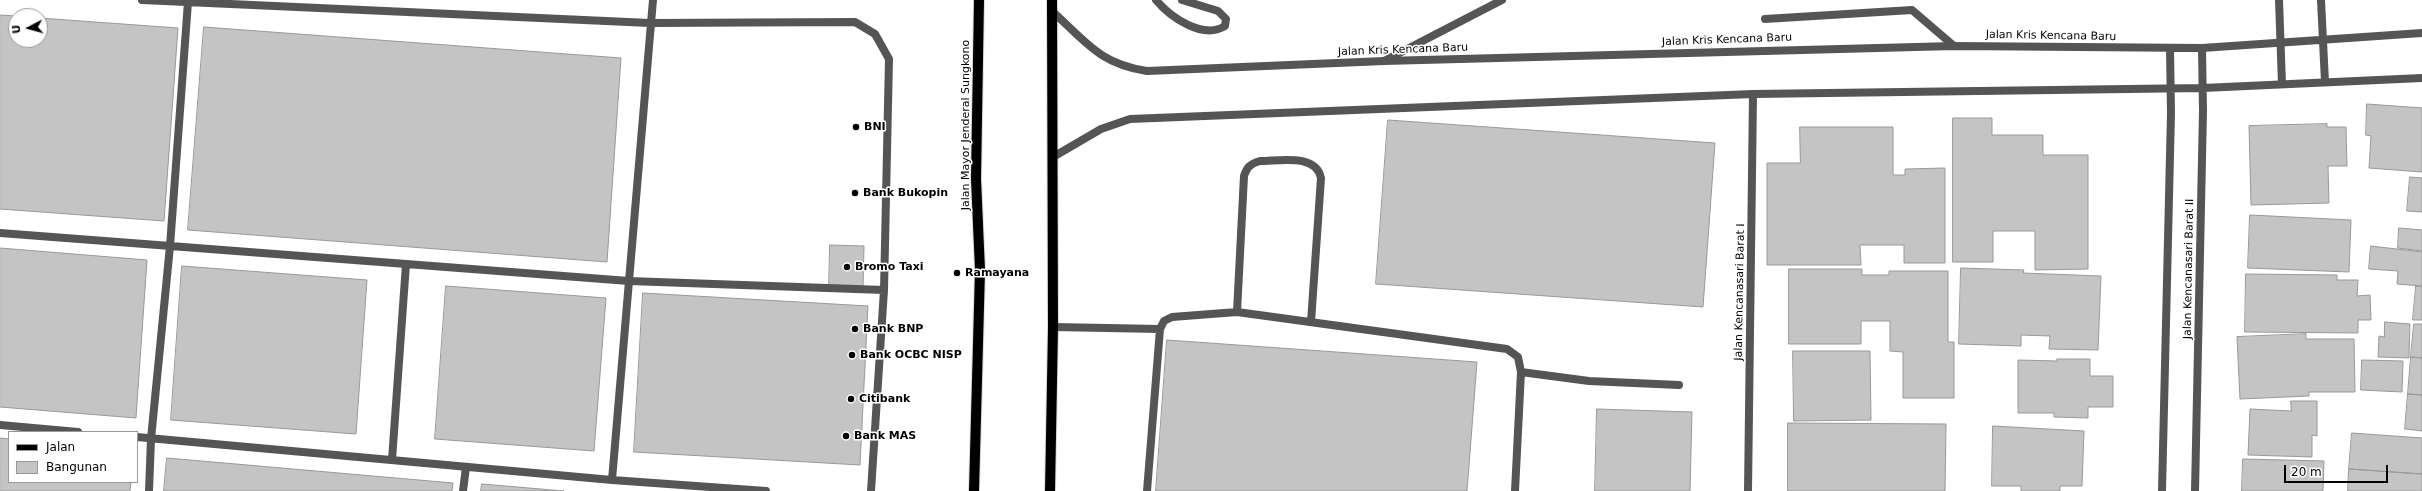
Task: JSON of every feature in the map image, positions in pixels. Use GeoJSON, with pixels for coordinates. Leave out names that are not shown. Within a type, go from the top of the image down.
{"type":"FeatureCollection","features":[{"type":"Feature","properties":{"kind":"main road","name":"Jalan Mayor Jenderal Sungkono"},"geometry":{"type":"LineString","coordinates":[[974,491],[980,270],[976,179],[979,0]]}},
{"type":"Feature","properties":{"kind":"main road"},"geometry":{"type":"LineString","coordinates":[[1050,491],[1053,327],[1052,0]]}},
{"type":"Feature","properties":{"kind":"street"},"geometry":{"type":"LineString","coordinates":[[142,0],[650,23],[855,22],[875,34],[890,59],[884,290],[871,491]]}},
{"type":"Feature","properties":{"kind":"street"},"geometry":{"type":"LineString","coordinates":[[612,480],[653,0]]}},
{"type":"Feature","properties":{"kind":"street"},"geometry":{"type":"LineString","coordinates":[[1156,0],[1166,11],[1187,26],[1214,30],[1225,26],[1226,19],[1218,11],[1182,0]]}},
{"type":"Feature","properties":{"kind":"street"},"geometry":{"type":"LineString","coordinates":[[1384,61],[1502,0]]}},
{"type":"Feature","properties":{"kind":"street"},"geometry":{"type":"LineString","coordinates":[[2278,0],[2282,84]]}},
{"type":"Feature","properties":{"kind":"street"},"geometry":{"type":"LineString","coordinates":[[2321,0],[2325,82]]}},
{"type":"Feature","properties":{"kind":"street"},"geometry":{"type":"LineString","coordinates":[[149,491],[151,439],[170,246],[188,2]]}},
{"type":"Feature","properties":{"kind":"street"},"geometry":{"type":"LineString","coordinates":[[1765,19],[1912,10],[1954,46]]}},
{"type":"Feature","properties":{"kind":"street","name":"Jalan Kris Kencana Baru"},"geometry":{"type":"LineString","coordinates":[[1053,12],[1101,57],[1126,68],[1147,70],[1384,61],[1954,46],[2202,48],[2422,33]]}},
{"type":"Feature","properties":{"kind":"street","name":"Jalan Kencanasari Barat II"},"geometry":{"type":"LineString","coordinates":[[2162,491],[2170,48]]}},
{"type":"Feature","properties":{"kind":"street","name":"Jalan Kencanasari Barat II"},"geometry":{"type":"LineString","coordinates":[[2195,491],[2203,88],[2202,48]]}},
{"type":"Feature","properties":{"kind":"street"},"geometry":{"type":"LineString","coordinates":[[1053,157],[1101,129],[1130,119],[1753,94],[2170,89],[2422,78]]}},
{"type":"Feature","properties":{"kind":"street","name":"Jalan Kencanasari Barat I"},"geometry":{"type":"LineString","coordinates":[[1748,491],[1753,94]]}},
{"type":"Feature","properties":{"kind":"street"},"geometry":{"type":"LineString","coordinates":[[1237,312],[1244,176],[1246,168],[1252,163],[1260,161],[1306,162],[1313,164],[1319,170],[1321,178],[1311,322]]}},
{"type":"Feature","properties":{"kind":"street"},"geometry":{"type":"LineString","coordinates":[[0,233],[629,281],[884,290]]}},
{"type":"Feature","properties":{"kind":"street"},"geometry":{"type":"LineString","coordinates":[[392,460],[406,264]]}},
{"type":"Feature","properties":{"kind":"street"},"geometry":{"type":"LineString","coordinates":[[1147,491],[1160,328],[1164,321],[1172,317],[1237,312],[1507,349],[1518,358],[1521,372],[1515,491]]}},
{"type":"Feature","properties":{"kind":"street"},"geometry":{"type":"LineString","coordinates":[[1053,327],[1160,328]]}},
{"type":"Feature","properties":{"kind":"street"},"geometry":{"type":"LineString","coordinates":[[1521,372],[1589,381],[1679,385]]}},
{"type":"Feature","properties":{"kind":"street"},"geometry":{"type":"LineString","coordinates":[[0,425],[67,431]]}},
{"type":"Feature","properties":{"kind":"street"},"geometry":{"type":"LineString","coordinates":[[138,437],[612,480],[766,491]]}},
{"type":"Feature","properties":{"kind":"street"},"geometry":{"type":"LineString","coordinates":[[463,491],[466,467]]}},
{"type":"Feature","properties":{"kind":"building"},"geometry":{"type":"Polygon","coordinates":[[[0,15],[8,16],[8,48],[48,48],[48,19],[178,28],[164,221],[0,209],[0,15]]]}},
{"type":"Feature","properties":{"kind":"building"},"geometry":{"type":"Polygon","coordinates":[[[204,27],[621,58],[607,262],[188,230],[204,27]]]}},
{"type":"Feature","properties":{"kind":"building"},"geometry":{"type":"Polygon","coordinates":[[[2367,104],[2422,108],[2422,172],[2369,168],[2371,136],[2366,135],[2367,104]]]}},
{"type":"Feature","properties":{"kind":"building"},"geometry":{"type":"Polygon","coordinates":[[[1953,118],[1992,118],[1992,135],[2043,135],[2043,155],[2088,155],[2088,269],[2035,270],[2035,231],[1993,231],[1993,262],[1953,262],[1953,118]]]}},
{"type":"Feature","properties":{"kind":"building"},"geometry":{"type":"Polygon","coordinates":[[[1388,120],[1715,143],[1703,307],[1376,284],[1388,120]]]}},
{"type":"Feature","properties":{"kind":"building"},"geometry":{"type":"Polygon","coordinates":[[[2327,124],[2327,127],[2346,127],[2347,166],[2328,166],[2329,203],[2251,205],[2249,126],[2327,124]]]}},
{"type":"Feature","properties":{"kind":"building"},"geometry":{"type":"Polygon","coordinates":[[[1800,127],[1893,127],[1893,175],[1905,175],[1905,169],[1945,168],[1945,263],[1904,263],[1904,245],[1860,245],[1861,265],[1767,265],[1767,163],[1800,163],[1800,127]]]}},
{"type":"Feature","properties":{"kind":"building"},"geometry":{"type":"Polygon","coordinates":[[[2410,177],[2422,178],[2422,212],[2407,211],[2410,177]]]}},
{"type":"Feature","properties":{"kind":"building"},"geometry":{"type":"Polygon","coordinates":[[[2250,215],[2351,220],[2349,272],[2248,268],[2250,215]]]}},
{"type":"Feature","properties":{"kind":"building"},"geometry":{"type":"Polygon","coordinates":[[[2399,228],[2422,230],[2422,251],[2398,248],[2399,228]]]}},
{"type":"Feature","properties":{"kind":"building","name":"Bromo Taxi"},"geometry":{"type":"Polygon","coordinates":[[[830,245],[864,246],[863,289],[829,289],[830,245]]]}},
{"type":"Feature","properties":{"kind":"building"},"geometry":{"type":"Polygon","coordinates":[[[2371,246],[2422,252],[2422,286],[2397,284],[2398,271],[2369,269],[2371,246]]]}},
{"type":"Feature","properties":{"kind":"building"},"geometry":{"type":"Polygon","coordinates":[[[0,248],[147,260],[136,418],[0,407],[0,248]]]}},
{"type":"Feature","properties":{"kind":"building"},"geometry":{"type":"Polygon","coordinates":[[[182,266],[367,280],[356,434],[171,420],[182,266]]]}},
{"type":"Feature","properties":{"kind":"building"},"geometry":{"type":"Polygon","coordinates":[[[1961,268],[2024,270],[2023,273],[2101,276],[2098,350],[2049,349],[2050,336],[2021,335],[2021,346],[1959,344],[1961,268]]]}},
{"type":"Feature","properties":{"kind":"building"},"geometry":{"type":"Polygon","coordinates":[[[1789,269],[1862,269],[1862,275],[1889,275],[1889,271],[1948,271],[1948,342],[1954,342],[1954,398],[1903,398],[1903,352],[1890,351],[1890,321],[1861,321],[1861,344],[1789,344],[1789,269]]]}},
{"type":"Feature","properties":{"kind":"building"},"geometry":{"type":"Polygon","coordinates":[[[2246,274],[2337,275],[2337,280],[2358,280],[2357,296],[2370,295],[2371,320],[2358,320],[2358,333],[2245,332],[2246,274]]]}},
{"type":"Feature","properties":{"kind":"building"},"geometry":{"type":"Polygon","coordinates":[[[446,286],[606,298],[594,451],[435,439],[446,286]]]}},
{"type":"Feature","properties":{"kind":"building"},"geometry":{"type":"Polygon","coordinates":[[[2416,286],[2422,287],[2422,320],[2413,320],[2416,286]]]}},
{"type":"Feature","properties":{"kind":"building"},"geometry":{"type":"Polygon","coordinates":[[[643,293],[868,306],[860,465],[634,452],[643,293]]]}},
{"type":"Feature","properties":{"kind":"building"},"geometry":{"type":"Polygon","coordinates":[[[2385,322],[2410,324],[2409,358],[2378,357],[2379,336],[2384,337],[2385,322]]]}},
{"type":"Feature","properties":{"kind":"building"},"geometry":{"type":"Polygon","coordinates":[[[2414,324],[2422,324],[2422,358],[2411,357],[2414,324]]]}},
{"type":"Feature","properties":{"kind":"building"},"geometry":{"type":"Polygon","coordinates":[[[2306,334],[2306,339],[2354,339],[2355,392],[2309,392],[2309,396],[2240,399],[2237,337],[2306,334]]]}},
{"type":"Feature","properties":{"kind":"building"},"geometry":{"type":"Polygon","coordinates":[[[1167,340],[1477,362],[1467,491],[1156,491],[1167,340]]]}},
{"type":"Feature","properties":{"kind":"building"},"geometry":{"type":"Polygon","coordinates":[[[1793,351],[1870,351],[1871,420],[1794,421],[1793,351]]]}},
{"type":"Feature","properties":{"kind":"building"},"geometry":{"type":"Polygon","coordinates":[[[2411,357],[2422,358],[2422,395],[2408,394],[2411,357]]]}},
{"type":"Feature","properties":{"kind":"building"},"geometry":{"type":"Polygon","coordinates":[[[2057,359],[2090,359],[2090,376],[2113,376],[2113,407],[2088,407],[2088,418],[2054,417],[2054,413],[2018,413],[2018,360],[2057,361],[2057,359]]]}},
{"type":"Feature","properties":{"kind":"building"},"geometry":{"type":"Polygon","coordinates":[[[2362,360],[2403,361],[2402,392],[2361,390],[2362,360]]]}},
{"type":"Feature","properties":{"kind":"building"},"geometry":{"type":"Polygon","coordinates":[[[2408,394],[2422,395],[2422,431],[2405,429],[2408,394]]]}},
{"type":"Feature","properties":{"kind":"building"},"geometry":{"type":"Polygon","coordinates":[[[2291,401],[2317,401],[2317,436],[2312,435],[2312,457],[2248,455],[2250,409],[2291,411],[2291,401]]]}},
{"type":"Feature","properties":{"kind":"building"},"geometry":{"type":"Polygon","coordinates":[[[1597,409],[1692,412],[1690,491],[1595,491],[1597,409]]]}},
{"type":"Feature","properties":{"kind":"building"},"geometry":{"type":"Polygon","coordinates":[[[1788,423],[1946,424],[1945,491],[1788,491],[1788,423]]]}},
{"type":"Feature","properties":{"kind":"building"},"geometry":{"type":"Polygon","coordinates":[[[1993,426],[2084,431],[2082,486],[2060,486],[2060,491],[2021,491],[2021,486],[1992,486],[1993,426]]]}},
{"type":"Feature","properties":{"kind":"building"},"geometry":{"type":"Polygon","coordinates":[[[2352,433],[2422,438],[2422,474],[2349,469],[2352,433]]]}},
{"type":"Feature","properties":{"kind":"building"},"geometry":{"type":"Polygon","coordinates":[[[0,438],[8,439],[8,483],[131,483],[130,491],[0,491],[0,438]]]}},
{"type":"Feature","properties":{"kind":"building"},"geometry":{"type":"Polygon","coordinates":[[[167,458],[453,483],[452,491],[164,491],[167,458]]]}},
{"type":"Feature","properties":{"kind":"building"},"geometry":{"type":"Polygon","coordinates":[[[2243,459],[2324,461],[2323,491],[2242,491],[2243,459]]]}},
{"type":"Feature","properties":{"kind":"building"},"geometry":{"type":"Polygon","coordinates":[[[2349,469],[2422,474],[2422,491],[2348,491],[2349,469]]]}},
{"type":"Feature","properties":{"kind":"building"},"geometry":{"type":"Polygon","coordinates":[[[482,484],[564,491],[481,491],[482,484]]]}},
{"type":"Feature","properties":{"kind":"place","name":"BNI"},"geometry":{"type":"Point","coordinates":[856,127]}},
{"type":"Feature","properties":{"kind":"place","name":"Bank Bukopin"},"geometry":{"type":"Point","coordinates":[855,193]}},
{"type":"Feature","properties":{"kind":"place","name":"Bromo Taxi"},"geometry":{"type":"Point","coordinates":[847,267]}},
{"type":"Feature","properties":{"kind":"place","name":"Ramayana"},"geometry":{"type":"Point","coordinates":[957,273]}},
{"type":"Feature","properties":{"kind":"place","name":"Bank BNP"},"geometry":{"type":"Point","coordinates":[855,329]}},
{"type":"Feature","properties":{"kind":"place","name":"Bank OCBC NISP"},"geometry":{"type":"Point","coordinates":[852,355]}},
{"type":"Feature","properties":{"kind":"place","name":"Citibank"},"geometry":{"type":"Point","coordinates":[851,399]}},
{"type":"Feature","properties":{"kind":"place","name":"Bank MAS"},"geometry":{"type":"Point","coordinates":[846,436]}}]}
